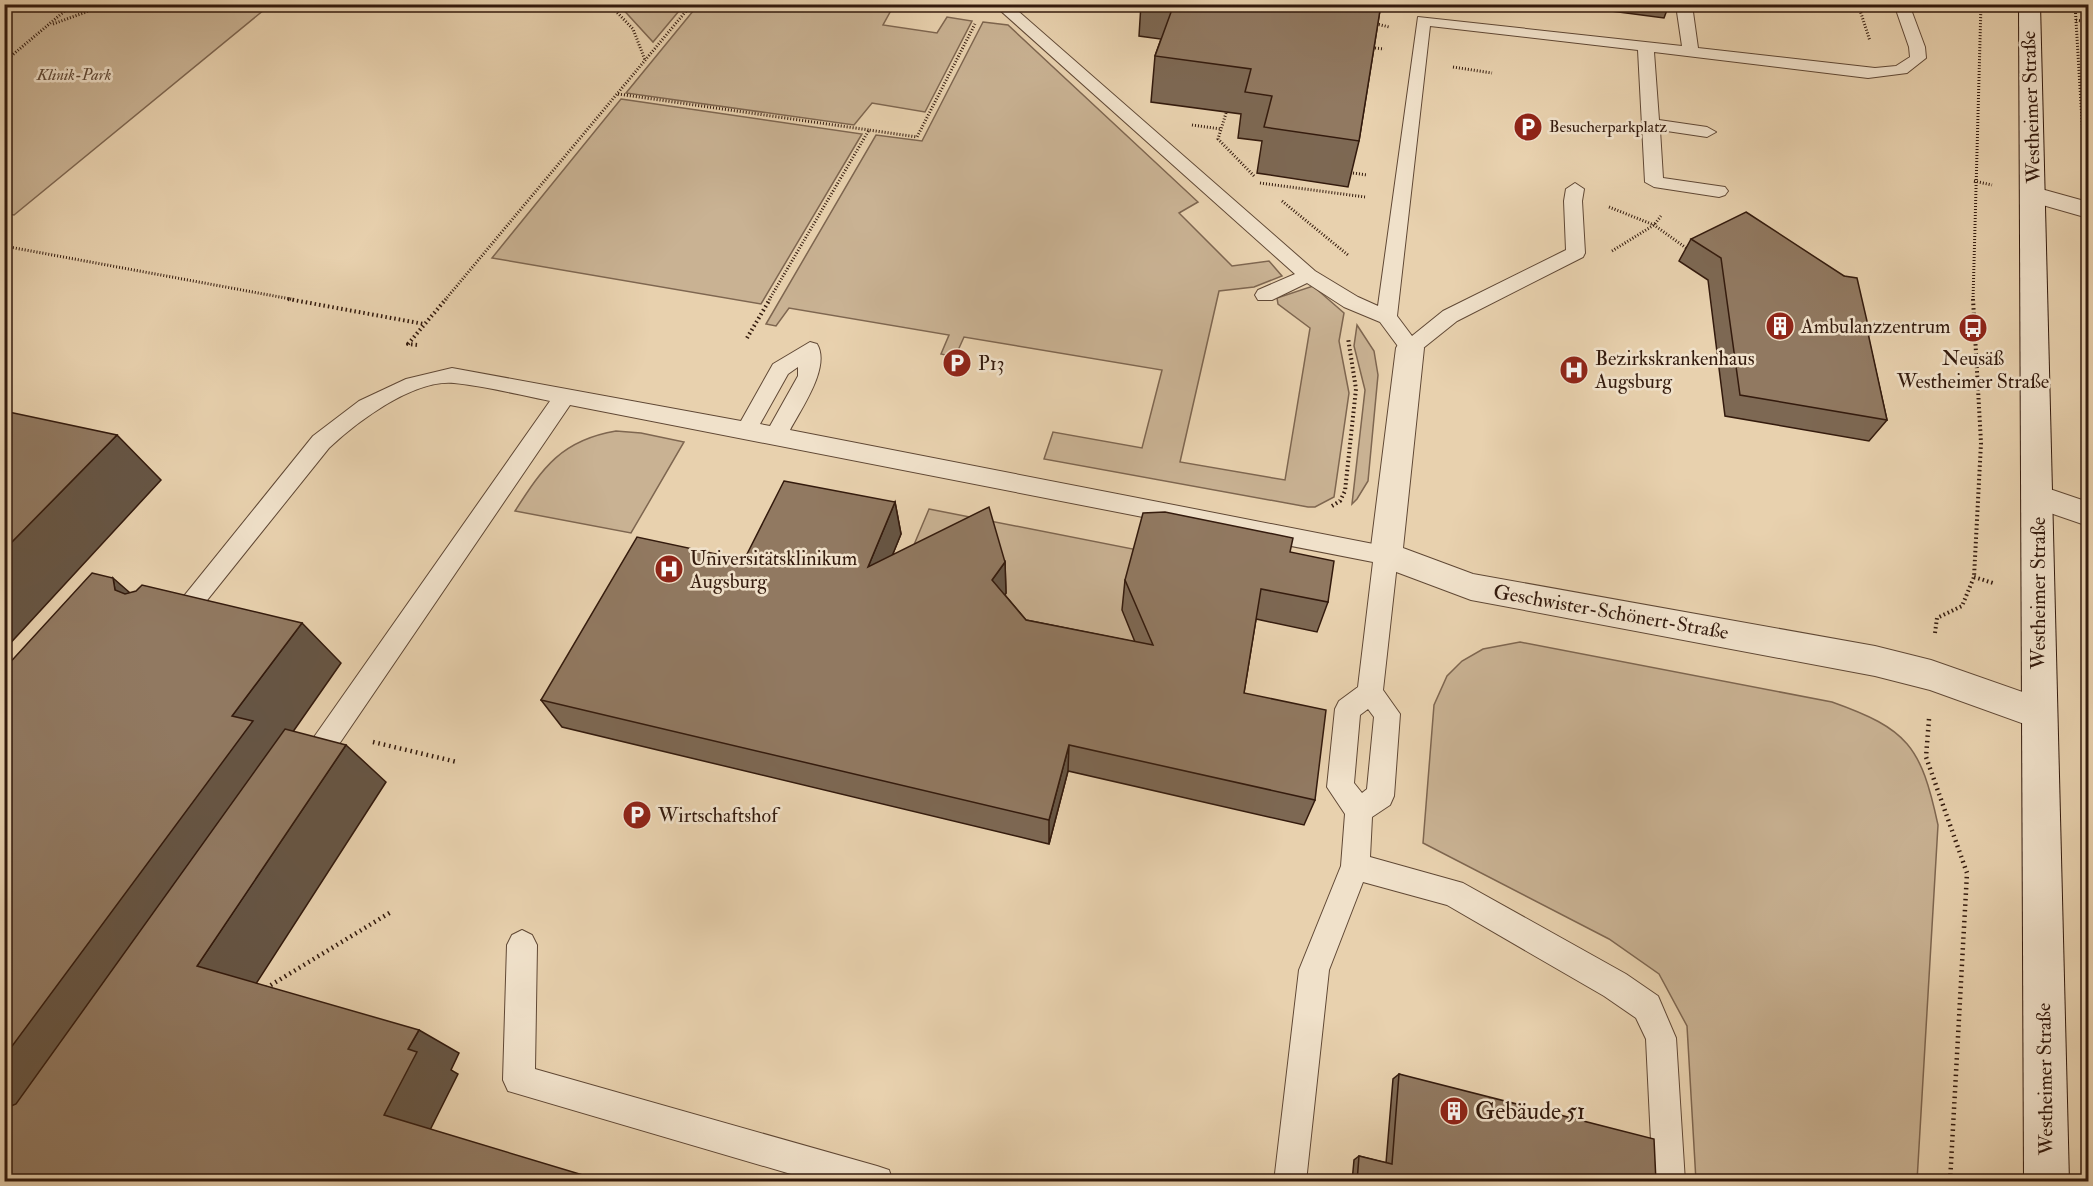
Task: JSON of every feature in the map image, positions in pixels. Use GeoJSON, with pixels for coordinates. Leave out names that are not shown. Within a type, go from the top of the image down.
{"type":"FeatureCollection","features":[{"type":"Feature","properties":{"kind":"street","name":"Westheimer Straße"},"geometry":{"type":"LineString","coordinates":[[2029,4],[2034,195],[2038,713],[2047,1182]]}},
{"type":"Feature","properties":{"kind":"street"},"geometry":{"type":"LineString","coordinates":[[2034,195],[2088,209]]}},
{"type":"Feature","properties":{"kind":"street"},"geometry":{"type":"LineString","coordinates":[[1386,555],[1410,348]]}},
{"type":"Feature","properties":{"kind":"street"},"geometry":{"type":"LineString","coordinates":[[2038,496],[2088,513]]}},
{"type":"Feature","properties":{"kind":"street","name":"Geschwister-Schönert-Straße"},"geometry":{"type":"LineString","coordinates":[[1386,555],[1471,587],[1875,661],[1931,675],[2038,713]]}},
{"type":"Feature","properties":{"kind":"lane"},"geometry":{"type":"LineString","coordinates":[[1000,4],[1308,275],[1351,302],[1387,317],[1410,348],[1450,316],[1576,253],[1574,195]]}},
{"type":"Feature","properties":{"kind":"lane"},"geometry":{"type":"LineString","coordinates":[[1387,317],[1423,20],[1868,73],[1894,72],[1910,67],[1918,58],[1917,48],[1901,4]]}},
{"type":"Feature","properties":{"kind":"lane"},"geometry":{"type":"LineString","coordinates":[[1685,12],[1690,50]]}},
{"type":"Feature","properties":{"kind":"lane"},"geometry":{"type":"LineString","coordinates":[[1646,45],[1654,182],[1719,191]]}},
{"type":"Feature","properties":{"kind":"lane"},"geometry":{"type":"LineString","coordinates":[[1652,124],[1707,132]]}},
{"type":"Feature","properties":{"kind":"lane"},"geometry":{"type":"LineString","coordinates":[[1265,295],[1308,275]]}},
{"type":"Feature","properties":{"kind":"lane"},"geometry":{"type":"LineString","coordinates":[[746,430],[780,369],[810,349],[808,376],[776,435]]}},
{"type":"Feature","properties":{"kind":"lane"},"geometry":{"type":"LineString","coordinates":[[174,623],[321,442],[349,416],[378,398],[412,383],[452,375],[776,435],[1386,555],[1370,693],[1387,714],[1380,796],[1359,810]]}},
{"type":"Feature","properties":{"kind":"lane"},"geometry":{"type":"LineString","coordinates":[[298,782],[565,396]]}},
{"type":"Feature","properties":{"kind":"lane"},"geometry":{"type":"LineString","coordinates":[[1290,1182],[1314,970],[1355,866],[1359,810],[1340,787],[1348,710],[1370,693]]}},
{"type":"Feature","properties":{"kind":"lane"},"geometry":{"type":"LineString","coordinates":[[1355,866],[1453,893],[1615,985],[1647,1007],[1661,1038],[1668,1182]]}},
{"type":"Feature","properties":{"kind":"lane"},"geometry":{"type":"LineString","coordinates":[[522,945],[519,1080],[878,1182]]}},
{"type":"Feature","properties":{"kind":"path"},"geometry":{"type":"LineString","coordinates":[[4,62],[74,4]]}},
{"type":"Feature","properties":{"kind":"path"},"geometry":{"type":"LineString","coordinates":[[50,26],[108,4]]}},
{"type":"Feature","properties":{"kind":"path"},"geometry":{"type":"LineString","coordinates":[[609,4],[630,24],[640,41],[645,61]]}},
{"type":"Feature","properties":{"kind":"path"},"geometry":{"type":"LineString","coordinates":[[420,346],[408,344],[692,4]]}},
{"type":"Feature","properties":{"kind":"path"},"geometry":{"type":"LineString","coordinates":[[1858,4],[1873,49]]}},
{"type":"Feature","properties":{"kind":"path"},"geometry":{"type":"LineString","coordinates":[[1950,1182],[1967,873],[1926,757],[1937,618],[1962,606],[1974,577],[1980,443],[1972,284],[1981,4]]}},
{"type":"Feature","properties":{"kind":"path"},"geometry":{"type":"LineString","coordinates":[[2074,4],[2088,209]]}},
{"type":"Feature","properties":{"kind":"path"},"geometry":{"type":"LineString","coordinates":[[1382,8],[1391,6],[1384,58]]}},
{"type":"Feature","properties":{"kind":"path"},"geometry":{"type":"LineString","coordinates":[[618,94],[917,137],[980,15]]}},
{"type":"Feature","properties":{"kind":"path"},"geometry":{"type":"LineString","coordinates":[[2076,20],[2088,22]]}},
{"type":"Feature","properties":{"kind":"path"},"geometry":{"type":"LineString","coordinates":[[1370,21],[1388,27],[1421,32]]}},
{"type":"Feature","properties":{"kind":"path"},"geometry":{"type":"LineString","coordinates":[[4,48],[13,55]]}},
{"type":"Feature","properties":{"kind":"path"},"geometry":{"type":"LineString","coordinates":[[1375,48],[1384,49]]}},
{"type":"Feature","properties":{"kind":"path"},"geometry":{"type":"LineString","coordinates":[[1230,100],[1218,139],[1269,190]]}},
{"type":"Feature","properties":{"kind":"path"},"geometry":{"type":"LineString","coordinates":[[747,338],[869,130]]}},
{"type":"Feature","properties":{"kind":"path"},"geometry":{"type":"LineString","coordinates":[[1365,208],[1369,175]]}},
{"type":"Feature","properties":{"kind":"path"},"geometry":{"type":"LineString","coordinates":[[1260,183],[1366,197]]}},
{"type":"Feature","properties":{"kind":"path"},"geometry":{"type":"LineString","coordinates":[[1574,195],[1633,215],[1654,225],[1693,254]]}},
{"type":"Feature","properties":{"kind":"path"},"geometry":{"type":"LineString","coordinates":[[1277,197],[1356,262],[1348,351],[1356,390],[1345,491],[1340,501],[1328,508]]}},
{"type":"Feature","properties":{"kind":"path"},"geometry":{"type":"LineString","coordinates":[[4,246],[424,324]]}},
{"type":"Feature","properties":{"kind":"path"},"geometry":{"type":"LineString","coordinates":[[332,733],[457,762]]}},
{"type":"Feature","properties":{"kind":"path"},"geometry":{"type":"LineString","coordinates":[[263,990],[391,912]]}},
{"type":"Feature","properties":{"kind":"green space","name":"Klinik-Park"},"geometry":{"type":"Polygon","coordinates":[[[4,5],[270,5],[14,215],[4,213],[4,5]]]}},
{"type":"Feature","properties":{"kind":"green space"},"geometry":{"type":"Polygon","coordinates":[[[619,5],[684,5],[653,42],[619,5]]]}},
{"type":"Feature","properties":{"kind":"green space"},"geometry":{"type":"Polygon","coordinates":[[[698,5],[894,5],[883,25],[937,33],[947,17],[972,21],[925,112],[872,103],[854,125],[626,93],[698,5]]]}},
{"type":"Feature","properties":{"kind":"green space"},"geometry":{"type":"Polygon","coordinates":[[[983,22],[1008,25],[1198,202],[1179,213],[1232,266],[1269,261],[1282,276],[1254,287],[1219,291],[1180,462],[1285,480],[1310,328],[1278,304],[1277,298],[1313,286],[1344,313],[1339,341],[1349,393],[1334,497],[1315,507],[1308,507],[1044,459],[1053,432],[1142,448],[1162,370],[964,337],[955,357],[941,354],[949,335],[789,308],[776,326],[766,324],[876,135],[922,141],[983,22]]]}},
{"type":"Feature","properties":{"kind":"green space"},"geometry":{"type":"Polygon","coordinates":[[[621,99],[862,134],[761,304],[492,258],[621,99]]]}},
{"type":"Feature","properties":{"kind":"green space"},"geometry":{"type":"Polygon","coordinates":[[[1357,325],[1374,351],[1378,375],[1368,481],[1352,504],[1365,390],[1354,346],[1357,325]]]}},
{"type":"Feature","properties":{"kind":"green space"},"geometry":{"type":"Polygon","coordinates":[[[616,431],[641,433],[684,442],[631,533],[515,511],[535,481],[556,458],[581,441],[616,431]]]}},
{"type":"Feature","properties":{"kind":"green space"},"geometry":{"type":"Polygon","coordinates":[[[929,509],[1138,550],[1134,625],[1138,659],[887,609],[929,509]]]}},
{"type":"Feature","properties":{"kind":"green space"},"geometry":{"type":"Polygon","coordinates":[[[1520,642],[1832,702],[1878,722],[1907,744],[1917,758],[1925,776],[1938,825],[1917,1181],[1696,1181],[1687,1026],[1659,974],[1609,939],[1423,843],[1434,705],[1447,676],[1462,661],[1483,649],[1520,642]]]}},
{"type":"Feature","properties":{"kind":"building"},"geometry":{"type":"Polygon","coordinates":[[[1174,4],[1381,4],[1359,141],[1264,127],[1272,96],[1245,92],[1251,69],[1155,56],[1174,4]]]}},
{"type":"Feature","properties":{"kind":"building","name":"Ambulanzzentrum"},"geometry":{"type":"Polygon","coordinates":[[[1746,212],[1844,276],[1857,278],[1887,420],[1740,395],[1721,258],[1691,239],[1746,212]]]}},
{"type":"Feature","properties":{"kind":"building"},"geometry":{"type":"Polygon","coordinates":[[[4,411],[117,435],[4,550],[4,411]]]}},
{"type":"Feature","properties":{"kind":"building"},"geometry":{"type":"Polygon","coordinates":[[[784,481],[895,502],[868,567],[989,507],[1005,562],[992,580],[1026,620],[1153,645],[1125,580],[1143,513],[1165,512],[1293,538],[1290,552],[1334,561],[1328,602],[1261,589],[1244,693],[1326,710],[1315,800],[1069,745],[1049,820],[541,700],[637,537],[744,560],[784,481]]]}},
{"type":"Feature","properties":{"kind":"building"},"geometry":{"type":"Polygon","coordinates":[[[92,573],[113,578],[115,590],[125,594],[136,591],[142,585],[302,623],[232,716],[253,721],[4,1057],[4,669],[92,573]]]}},
{"type":"Feature","properties":{"kind":"building"},"geometry":{"type":"Polygon","coordinates":[[[285,729],[346,745],[197,966],[419,1030],[408,1049],[417,1052],[384,1115],[606,1182],[4,1182],[4,1109],[16,1104],[285,729]]]}},
{"type":"Feature","properties":{"kind":"building","name":"Gebäude 51"},"geometry":{"type":"Polygon","coordinates":[[[1399,1074],[1654,1139],[1656,1182],[1357,1182],[1359,1156],[1392,1164],[1399,1074]]]}},
{"type":"Feature","properties":{"kind":"place","name":"Besucherparkplatz"},"geometry":{"type":"Point","coordinates":[1528,127]}},
{"type":"Feature","properties":{"kind":"place","name":"Ambulanzzentrum"},"geometry":{"type":"Point","coordinates":[1780,326]}},
{"type":"Feature","properties":{"kind":"place","name":"Neusäß Westheimer Straße"},"geometry":{"type":"Point","coordinates":[1973,328]}},
{"type":"Feature","properties":{"kind":"place","name":"P13"},"geometry":{"type":"Point","coordinates":[957,363]}},
{"type":"Feature","properties":{"kind":"place","name":"Bezirkskrankenhaus Augsburg"},"geometry":{"type":"Point","coordinates":[1574,370]}},
{"type":"Feature","properties":{"kind":"place","name":"Universitätsklinikum Augsburg"},"geometry":{"type":"Point","coordinates":[669,569]}},
{"type":"Feature","properties":{"kind":"place","name":"Wirtschaftshof"},"geometry":{"type":"Point","coordinates":[637,815]}},
{"type":"Feature","properties":{"kind":"place","name":"Gebäude 51"},"geometry":{"type":"Point","coordinates":[1454,1111]}}]}
